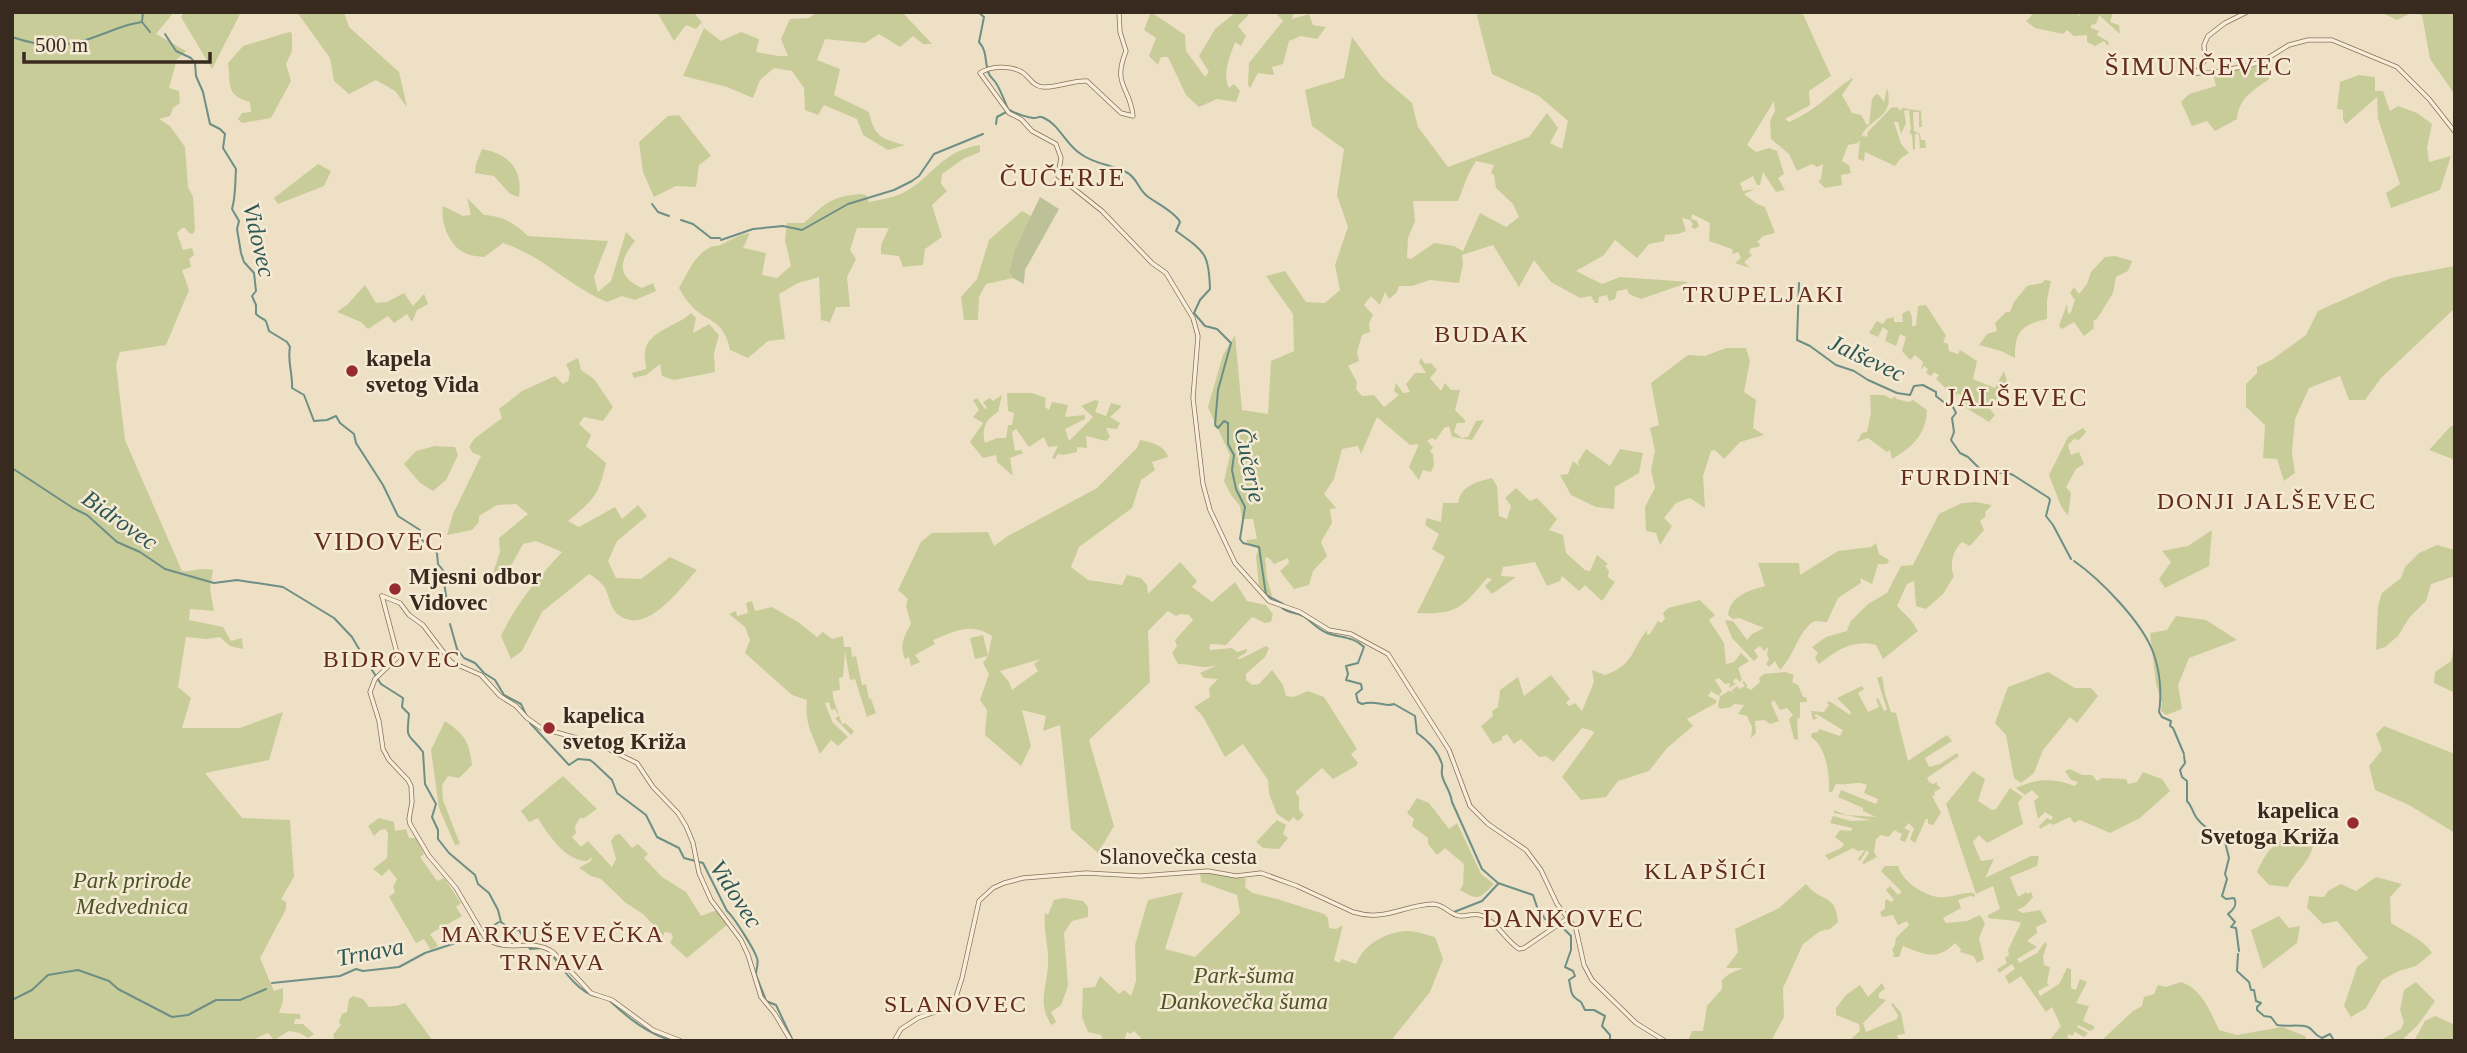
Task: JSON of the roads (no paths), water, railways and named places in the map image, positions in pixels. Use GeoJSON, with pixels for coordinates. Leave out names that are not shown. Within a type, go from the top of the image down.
{"type":"FeatureCollection","features":[{"type":"Feature","properties":{"kind":"street"},"geometry":{"type":"LineString","coordinates":[[1119,12],[1120,32],[1126,51],[1120,63],[1120,82],[1132,116],[1121,113],[1087,81],[1053,87],[1038,86],[1020,71],[987,68],[980,74],[1007,111],[1021,119],[1032,131],[1056,144],[1060,153],[1060,169],[1070,185],[1102,211],[1166,273],[1196,324],[1198,341],[1193,398],[1203,484],[1210,510],[1235,563],[1269,601],[1300,612],[1329,630],[1352,634],[1388,653],[1448,750],[1470,806],[1483,820],[1520,844],[1532,856],[1557,904],[1576,929],[1584,965],[1592,980],[1636,1023],[1665,1041]]}},
{"type":"Feature","properties":{"kind":"street"},"geometry":{"type":"LineString","coordinates":[[2247,12],[2225,23],[2208,36],[2204,45],[2205,60],[2196,73],[2251,65],[2289,45],[2308,40],[2332,40],[2397,67],[2429,99],[2455,132]]}},
{"type":"Feature","properties":{"kind":"street"},"geometry":{"type":"LineString","coordinates":[[681,1041],[653,1030],[612,1000],[591,993],[546,947],[535,944],[515,947],[494,943],[482,934],[456,888],[429,856],[410,824],[411,786],[383,749],[379,721],[370,692],[377,677],[398,657],[382,596],[400,603],[409,615],[430,632],[447,658],[485,678],[500,696],[541,728],[598,744],[635,761],[653,787],[680,817],[690,834],[696,861],[711,900],[746,948],[761,997],[791,1041]]}},
{"type":"Feature","properties":{"kind":"street","name":"Slanovečka cesta"},"geometry":{"type":"LineString","coordinates":[[894,1041],[901,1029],[918,1018],[948,1007],[955,1000],[979,901],[993,888],[1023,878],[1086,873],[1140,876],[1208,871],[1236,876],[1261,873],[1366,916],[1382,916],[1435,904],[1460,916],[1478,914],[1493,922],[1519,948],[1524,948],[1568,918]]}},
{"type":"Feature","properties":{"kind":"waterway","name":"Vidovec"},"geometry":{"type":"LineString","coordinates":[[143,12],[142,22],[150,32]]}},
{"type":"Feature","properties":{"kind":"waterway","name":"Čučerje"},"geometry":{"type":"LineString","coordinates":[[978,12],[984,17],[979,42],[984,50],[990,75],[1008,109],[1027,117],[1044,118],[1084,156],[1130,174],[1147,196],[1178,218],[1180,222],[1176,231],[1204,254],[1210,289],[1200,300],[1194,313],[1205,326],[1217,329],[1231,343],[1218,390],[1215,425],[1218,428],[1224,421],[1228,423],[1228,444],[1234,455],[1232,470],[1236,489],[1245,507],[1240,539],[1243,543],[1259,547],[1266,595],[1283,604]]}},
{"type":"Feature","properties":{"kind":"waterway"},"geometry":{"type":"LineString","coordinates":[[12,37],[45,45],[67,44],[142,22]]}},
{"type":"Feature","properties":{"kind":"waterway","name":"Vidovec"},"geometry":{"type":"LineString","coordinates":[[165,34],[176,51],[195,63],[196,76],[203,92],[210,124],[225,134],[223,148],[236,169],[232,209],[239,221],[237,229],[244,262],[254,273],[256,291],[252,296],[256,314],[266,321],[269,331],[287,342],[290,347],[292,388],[304,395],[314,421],[336,416],[340,423],[354,434],[356,443],[383,485],[398,516],[420,530],[422,540],[437,553],[438,564],[446,574],[444,582],[447,602]]}},
{"type":"Feature","properties":{"kind":"waterway"},"geometry":{"type":"LineString","coordinates":[[996,124],[997,117],[1008,111]]}},
{"type":"Feature","properties":{"kind":"waterway"},"geometry":{"type":"LineString","coordinates":[[721,240],[753,229],[783,226],[802,230],[848,204],[894,190],[912,181],[919,176],[934,154],[983,134]]}},
{"type":"Feature","properties":{"kind":"waterway"},"geometry":{"type":"LineString","coordinates":[[652,204],[658,212],[669,216]]}},
{"type":"Feature","properties":{"kind":"waterway"},"geometry":{"type":"LineString","coordinates":[[681,220],[693,224],[711,238],[720,238]]}},
{"type":"Feature","properties":{"kind":"waterway","name":"Jalševec"},"geometry":{"type":"LineString","coordinates":[[1799,283],[1797,340],[1836,365],[1897,393],[1910,395],[1914,386],[1923,385],[1936,392],[1936,396],[1946,404],[1951,403],[1956,413],[1952,418],[1954,432],[1951,440],[1960,453],[1968,457]]}},
{"type":"Feature","properties":{"kind":"waterway","name":"Jalševec"},"geometry":{"type":"LineString","coordinates":[[1969,458],[1986,475],[2006,472],[2049,498],[2046,516],[2071,559]]}},
{"type":"Feature","properties":{"kind":"waterway","name":"Bidrovec"},"geometry":{"type":"LineString","coordinates":[[12,468],[87,515],[117,542],[140,552],[165,569],[214,583],[237,580],[283,587],[334,618],[359,649]]}},
{"type":"Feature","properties":{"kind":"waterway","name":"Jalševec"},"geometry":{"type":"LineString","coordinates":[[2074,561],[2119,602],[2148,640],[2159,674],[2159,712],[2162,717],[2171,721],[2170,726],[2184,754]]}},
{"type":"Feature","properties":{"kind":"waterway","name":"Čučerje"},"geometry":{"type":"LineString","coordinates":[[1282,608],[1303,616],[1323,631],[1351,639],[1364,647],[1358,663],[1346,666],[1346,680],[1361,684],[1362,689],[1356,694],[1358,702],[1394,704],[1415,716],[1417,733],[1432,746],[1440,759],[1443,778],[1452,802],[1482,869],[1498,883],[1533,895],[1545,919],[1558,923],[1571,936],[1571,950],[1565,967],[1573,971],[1575,976],[1569,980],[1572,993],[1585,1010],[1594,1010],[1605,1016],[1602,1026],[1610,1035],[1610,1041]]}},
{"type":"Feature","properties":{"kind":"waterway","name":"Vidovec"},"geometry":{"type":"LineString","coordinates":[[450,624],[457,649],[464,658],[475,663],[495,680],[504,695],[521,704],[526,715]]}},
{"type":"Feature","properties":{"kind":"waterway","name":"Bidrovec"},"geometry":{"type":"LineString","coordinates":[[370,667],[381,684],[403,698],[402,707],[409,714],[408,733],[423,752],[425,784],[436,804],[432,817],[438,830],[438,839],[449,853],[475,875],[478,884],[489,893],[501,922]]}},
{"type":"Feature","properties":{"kind":"waterway","name":"Vidovec"},"geometry":{"type":"LineString","coordinates":[[530,723],[569,765],[578,759],[594,763],[612,780],[617,793],[646,815],[657,837],[679,848],[684,858],[703,863],[727,911],[757,958],[756,974],[766,1001],[776,1005],[793,1041]]}},
{"type":"Feature","properties":{"kind":"waterway","name":"Jalševec"},"geometry":{"type":"LineString","coordinates":[[2184,756],[2185,763],[2180,770],[2187,781],[2187,801],[2201,823],[2224,838],[2229,858],[2222,896],[2226,899],[2234,898],[2235,901],[2228,914],[2235,922],[2231,927],[2236,928],[2239,951]]}},
{"type":"Feature","properties":{"kind":"waterway"},"geometry":{"type":"LineString","coordinates":[[1454,912],[1482,901],[1498,884]]}},
{"type":"Feature","properties":{"kind":"waterway","name":"Trnava"},"geometry":{"type":"LineString","coordinates":[[272,983],[340,976],[356,969],[363,971],[399,967],[425,953],[477,936],[499,922]]}},
{"type":"Feature","properties":{"kind":"waterway","name":"Trnava"},"geometry":{"type":"LineString","coordinates":[[501,922],[509,928],[519,930],[530,949],[542,948]]}},
{"type":"Feature","properties":{"kind":"waterway","name":"Trnava"},"geometry":{"type":"LineString","coordinates":[[550,952],[577,985],[598,997]]}},
{"type":"Feature","properties":{"kind":"waterway","name":"Jalševec"},"geometry":{"type":"LineString","coordinates":[[2237,971],[2238,954]]}},
{"type":"Feature","properties":{"kind":"waterway","name":"Trnava"},"geometry":{"type":"LineString","coordinates":[[12,1000],[32,990],[48,975],[78,970],[109,981],[118,989],[172,1017],[188,1015],[216,1000],[240,1000],[266,989]]}},
{"type":"Feature","properties":{"kind":"waterway","name":"Jalševec"},"geometry":{"type":"LineString","coordinates":[[2238,972],[2249,982],[2251,990],[2254,990],[2256,1001],[2261,1003],[2257,1010],[2264,1016],[2271,1017],[2277,1025],[2308,1027],[2319,1037],[2330,1034],[2333,1039]]}},
{"type":"Feature","properties":{"kind":"waterway","name":"Trnava"},"geometry":{"type":"LineString","coordinates":[[610,1001],[639,1025],[674,1041]]}},
{"type":"Feature","properties":{"kind":"place","name":"kapela svetog Vida"},"geometry":{"type":"Point","coordinates":[352,371]}},
{"type":"Feature","properties":{"kind":"place","name":"Mjesni odbor Vidovec"},"geometry":{"type":"Point","coordinates":[395,589]}},
{"type":"Feature","properties":{"kind":"place","name":"kapelica svetog Križa"},"geometry":{"type":"Point","coordinates":[549,728]}},
{"type":"Feature","properties":{"kind":"place","name":"kapelica Svetoga Križa"},"geometry":{"type":"Point","coordinates":[2353,823]}},
{"type":"Feature","properties":{"kind":"district","name":"ŠIMUNČEVEC"},"geometry":{"type":"Point","coordinates":[2199,66]}},
{"type":"Feature","properties":{"kind":"district","name":"ČUČERJE"},"geometry":{"type":"Point","coordinates":[1063,177]}},
{"type":"Feature","properties":{"kind":"district","name":"TRUPELJAKI"},"geometry":{"type":"Point","coordinates":[1764,294]}},
{"type":"Feature","properties":{"kind":"district","name":"BUDAK"},"geometry":{"type":"Point","coordinates":[1482,334]}},
{"type":"Feature","properties":{"kind":"district","name":"JALŠEVEC"},"geometry":{"type":"Point","coordinates":[2017,397]}},
{"type":"Feature","properties":{"kind":"district","name":"FURDINI"},"geometry":{"type":"Point","coordinates":[1956,477]}},
{"type":"Feature","properties":{"kind":"district","name":"DONJI JALŠEVEC"},"geometry":{"type":"Point","coordinates":[2267,501]}},
{"type":"Feature","properties":{"kind":"district","name":"VIDOVEC"},"geometry":{"type":"Point","coordinates":[379,541]}},
{"type":"Feature","properties":{"kind":"district","name":"BIDROVEC"},"geometry":{"type":"Point","coordinates":[392,659]}},
{"type":"Feature","properties":{"kind":"district","name":"KLAPŠIĆI"},"geometry":{"type":"Point","coordinates":[1706,871]}},
{"type":"Feature","properties":{"kind":"district","name":"DANKOVEC"},"geometry":{"type":"Point","coordinates":[1564,918]}},
{"type":"Feature","properties":{"kind":"district","name":"MARKUŠEVEČKA TRNAVA"},"geometry":{"type":"Point","coordinates":[553,948]}},
{"type":"Feature","properties":{"kind":"district","name":"SLANOVEC"},"geometry":{"type":"Point","coordinates":[956,1004]}},
{"type":"Feature","properties":{"kind":"park label","name":"Park prirode Medvednica"},"geometry":{"type":"Point","coordinates":[132,893]}},
{"type":"Feature","properties":{"kind":"park label","name":"Park-šuma Dankovečka šuma"},"geometry":{"type":"Point","coordinates":[1244,988]}}]}
